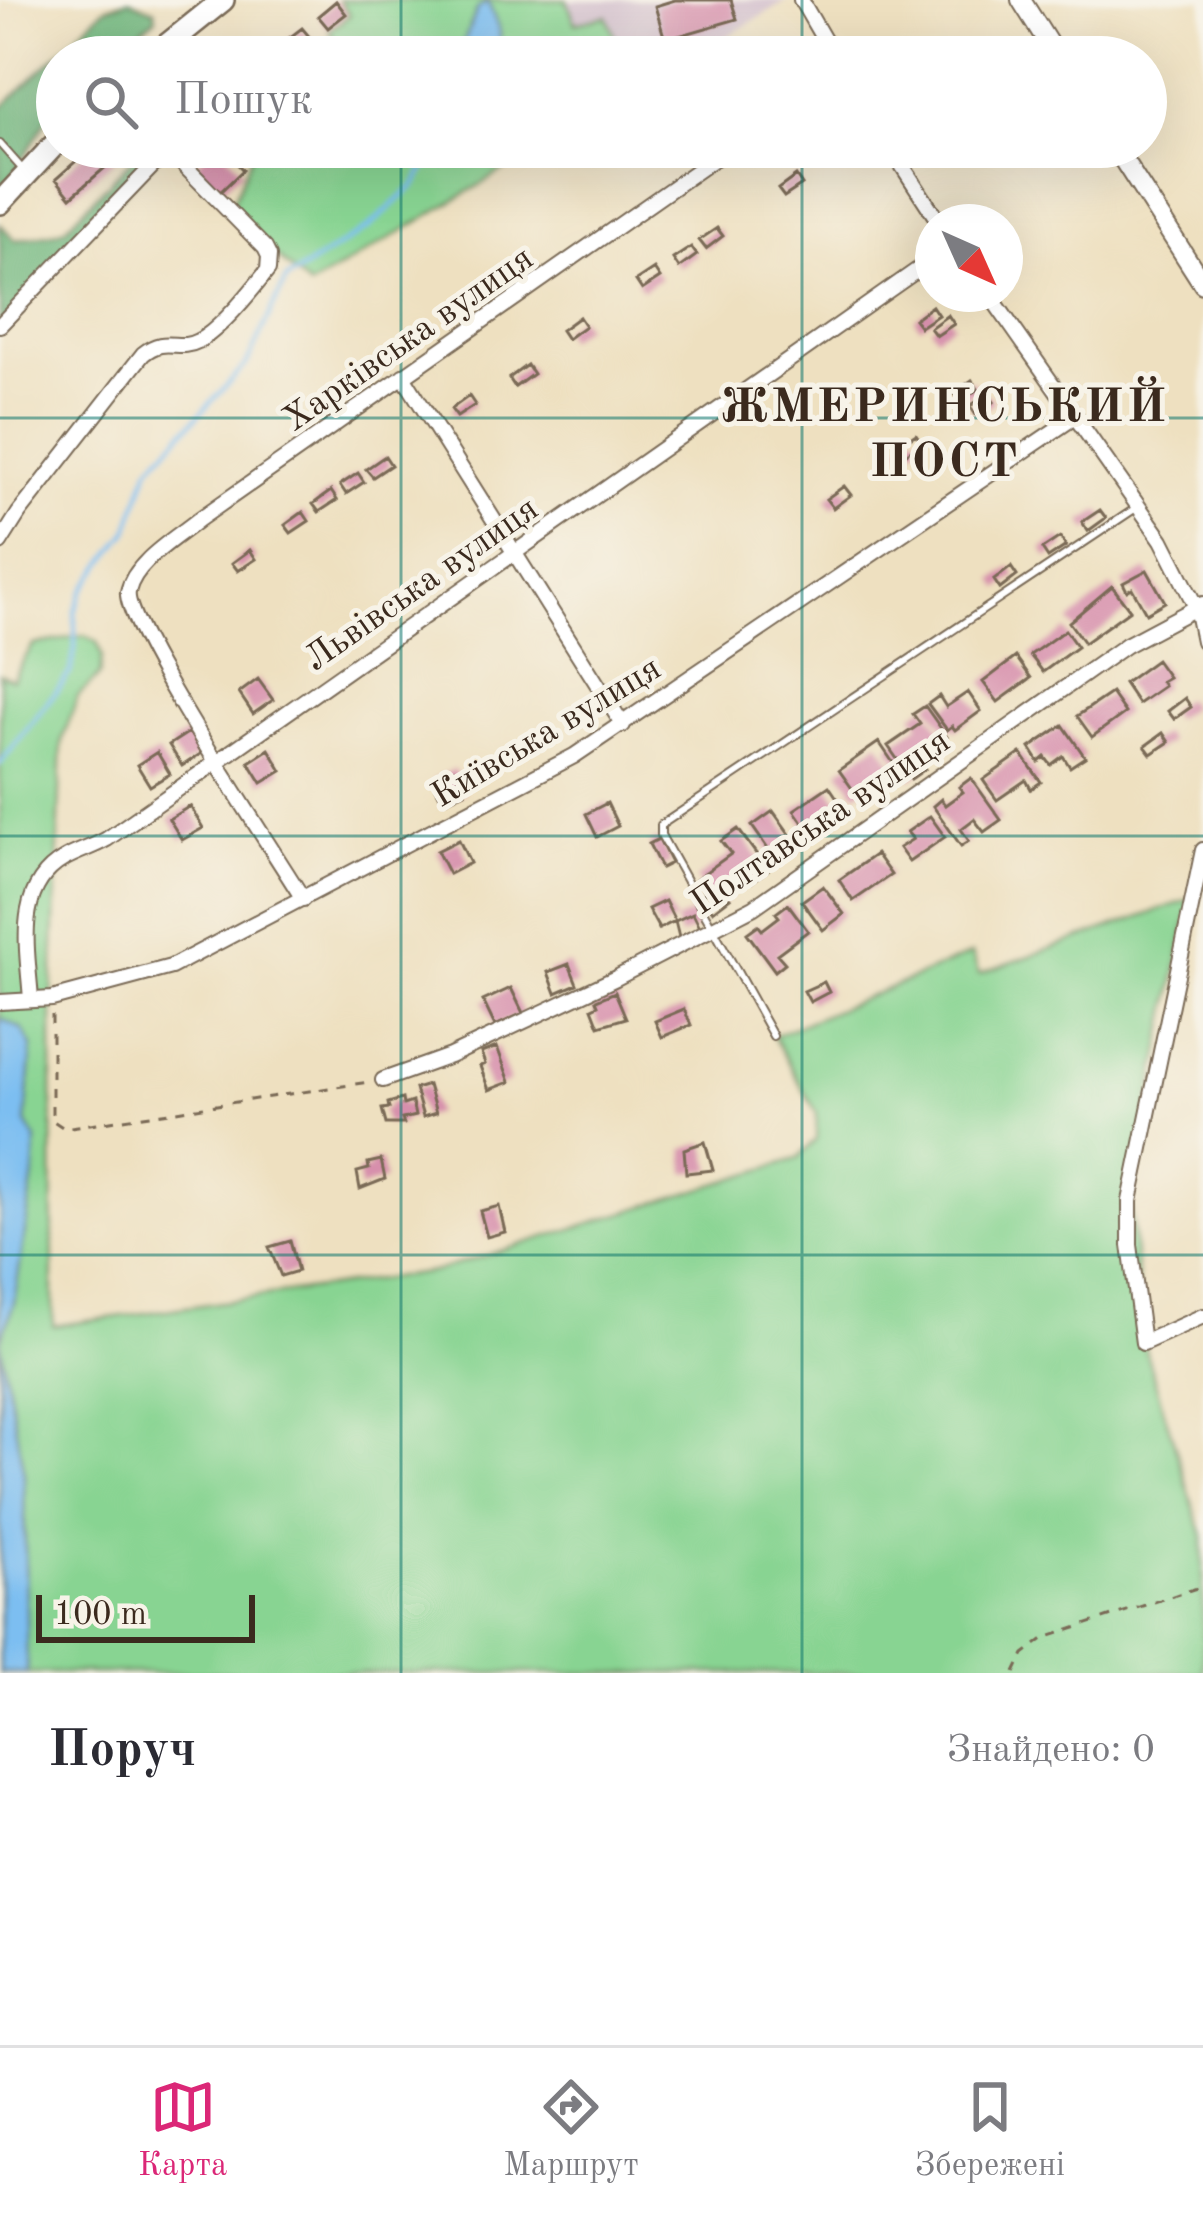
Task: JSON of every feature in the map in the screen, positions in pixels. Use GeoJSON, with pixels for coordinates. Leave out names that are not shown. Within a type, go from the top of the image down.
{"type":"FeatureCollection","features":[{"type":"Feature","properties":{"kind":"main road"},"geometry":{"type":"LineString","coordinates":[[178,36],[223,0]]}},
{"type":"Feature","properties":{"kind":"main road"},"geometry":{"type":"LineString","coordinates":[[0,203],[36,164]]}},
{"type":"Feature","properties":{"kind":"street"},"geometry":{"type":"LineString","coordinates":[[801,0],[821,36]]}},
{"type":"Feature","properties":{"kind":"street"},"geometry":{"type":"LineString","coordinates":[[1021,0],[1044,36]]}},
{"type":"Feature","properties":{"kind":"street"},"geometry":{"type":"LineString","coordinates":[[0,326],[148,168]]}},
{"type":"Feature","properties":{"kind":"street"},"geometry":{"type":"LineString","coordinates":[[0,543],[143,354],[161,342],[189,344],[203,338],[268,270],[265,248],[187,168]]}},
{"type":"Feature","properties":{"kind":"street","name":"Харківська вулиця"},"geometry":{"type":"LineString","coordinates":[[219,761],[128,604],[128,589],[146,563],[198,520],[701,168]]}},
{"type":"Feature","properties":{"kind":"street"},"geometry":{"type":"LineString","coordinates":[[904,168],[927,204]]}},
{"type":"Feature","properties":{"kind":"street"},"geometry":{"type":"LineString","coordinates":[[1128,168],[1203,284]]}},
{"type":"Feature","properties":{"kind":"street","name":"Львівська вулиця"},"geometry":{"type":"LineString","coordinates":[[31,1000],[26,911],[33,891],[49,870],[107,838],[219,761],[915,272]]}},
{"type":"Feature","properties":{"kind":"street"},"geometry":{"type":"LineString","coordinates":[[1002,312],[1173,557],[1200,606],[1203,641]]}},
{"type":"Feature","properties":{"kind":"street"},"geometry":{"type":"LineString","coordinates":[[403,376],[623,725]]}},
{"type":"Feature","properties":{"kind":"street","name":"Київська вулиця"},"geometry":{"type":"LineString","coordinates":[[0,1002],[52,999],[171,967],[574,756],[1076,416]]}},
{"type":"Feature","properties":{"kind":"street","name":"Полтавська вулиця"},"geometry":{"type":"LineString","coordinates":[[383,1080],[450,1056],[754,907],[1126,645],[1200,606]]}},
{"type":"Feature","properties":{"kind":"street"},"geometry":{"type":"LineString","coordinates":[[219,761],[302,899]]}},
{"type":"Feature","properties":{"kind":"street"},"geometry":{"type":"LineString","coordinates":[[1203,850],[1130,1201],[1130,1245],[1143,1343],[1203,1316]]}},
{"type":"Feature","properties":{"kind":"lane"},"geometry":{"type":"LineString","coordinates":[[0,144],[27,174]]}},
{"type":"Feature","properties":{"kind":"lane"},"geometry":{"type":"LineString","coordinates":[[773,1036],[661,835],[661,825],[1139,506]]}},
{"type":"Feature","properties":{"kind":"path"},"geometry":{"type":"LineString","coordinates":[[52,999],[52,1120],[64,1128],[383,1080]]}},
{"type":"Feature","properties":{"kind":"path"},"geometry":{"type":"LineString","coordinates":[[1015,1673],[1024,1654],[1045,1638],[1203,1586]]}},
{"type":"Feature","properties":{"kind":"shaded area"},"geometry":{"type":"Polygon","coordinates":[[[567,0],[788,0],[728,36],[615,36],[607,16],[575,23],[567,0]]]}},
{"type":"Feature","properties":{"kind":"green space"},"geometry":{"type":"Polygon","coordinates":[[[129,0],[155,10],[156,18],[134,36],[76,36],[105,8],[129,0]]]}},
{"type":"Feature","properties":{"kind":"green space"},"geometry":{"type":"Polygon","coordinates":[[[339,0],[567,0],[575,23],[607,16],[615,36],[332,36],[329,31],[350,15],[339,0]]]}},
{"type":"Feature","properties":{"kind":"green space"},"geometry":{"type":"Polygon","coordinates":[[[36,75],[36,138],[0,197],[0,110],[36,75]]]}},
{"type":"Feature","properties":{"kind":"green space"},"geometry":{"type":"Polygon","coordinates":[[[124,168],[146,168],[0,325],[0,224],[15,240],[66,227],[124,168]]]}},
{"type":"Feature","properties":{"kind":"green space"},"geometry":{"type":"Polygon","coordinates":[[[246,168],[508,168],[309,287],[229,211],[246,168]]]}},
{"type":"Feature","properties":{"kind":"green space"},"geometry":{"type":"Polygon","coordinates":[[[85,635],[97,642],[102,657],[100,675],[78,696],[62,740],[52,999],[53,1326],[433,1272],[797,1159],[816,1140],[817,1113],[773,1036],[972,954],[979,974],[1191,899],[1130,1201],[1143,1343],[1203,1537],[1203,1673],[0,1673],[0,674],[12,679],[33,645],[85,635]]]}},
{"type":"Feature","properties":{"kind":"water"},"geometry":{"type":"Polygon","coordinates":[[[488,2],[500,36],[466,36],[478,8],[488,2]]]}},
{"type":"Feature","properties":{"kind":"water"},"geometry":{"type":"Polygon","coordinates":[[[0,1018],[22,1029],[32,1046],[26,1123],[36,1140],[14,1303],[0,1341],[0,1018]]]}},
{"type":"Feature","properties":{"kind":"water"},"geometry":{"type":"Polygon","coordinates":[[[0,1341],[24,1474],[27,1673],[0,1673],[0,1341]]]}},
{"type":"Feature","properties":{"kind":"building"},"geometry":{"type":"Polygon","coordinates":[[[675,0],[731,0],[737,19],[664,36],[655,6],[675,0]]]}},
{"type":"Feature","properties":{"kind":"building"},"geometry":{"type":"Polygon","coordinates":[[[336,1],[346,14],[328,28],[318,16],[336,1]]]}},
{"type":"Feature","properties":{"kind":"building"},"geometry":{"type":"Polygon","coordinates":[[[68,168],[105,168],[71,197],[56,179],[68,168]]]}},
{"type":"Feature","properties":{"kind":"building"},"geometry":{"type":"Polygon","coordinates":[[[197,168],[241,168],[220,192],[197,168]]]}},
{"type":"Feature","properties":{"kind":"building"},"geometry":{"type":"Polygon","coordinates":[[[796,176],[802,185],[784,197],[778,189],[796,176]]]}},
{"type":"Feature","properties":{"kind":"building"},"geometry":{"type":"Polygon","coordinates":[[[717,228],[723,236],[706,249],[699,240],[717,228]]]}},
{"type":"Feature","properties":{"kind":"building"},"geometry":{"type":"Polygon","coordinates":[[[691,247],[697,255],[679,268],[673,259],[691,247]]]}},
{"type":"Feature","properties":{"kind":"building"},"geometry":{"type":"Polygon","coordinates":[[[654,269],[660,278],[642,290],[636,281],[654,269]]]}},
{"type":"Feature","properties":{"kind":"building"},"geometry":{"type":"Polygon","coordinates":[[[924,312],[938,315],[920,327],[914,319],[924,312]]]}},
{"type":"Feature","properties":{"kind":"building"},"geometry":{"type":"Polygon","coordinates":[[[948,315],[954,324],[936,336],[930,328],[948,315]]]}},
{"type":"Feature","properties":{"kind":"building"},"geometry":{"type":"Polygon","coordinates":[[[579,317],[585,326],[567,339],[561,330],[579,317]]]}},
{"type":"Feature","properties":{"kind":"building"},"geometry":{"type":"Polygon","coordinates":[[[527,365],[533,374],[515,387],[509,378],[527,365]]]}},
{"type":"Feature","properties":{"kind":"building"},"geometry":{"type":"Polygon","coordinates":[[[972,380],[978,389],[960,401],[954,393],[972,380]]]}},
{"type":"Feature","properties":{"kind":"building"},"geometry":{"type":"Polygon","coordinates":[[[988,394],[994,402],[976,415],[970,406],[988,394]]]}},
{"type":"Feature","properties":{"kind":"building"},"geometry":{"type":"Polygon","coordinates":[[[469,396],[475,405],[457,417],[451,409],[469,396]]]}},
{"type":"Feature","properties":{"kind":"building"},"geometry":{"type":"Polygon","coordinates":[[[916,434],[922,443],[904,455],[898,446],[916,434]]]}},
{"type":"Feature","properties":{"kind":"building"},"geometry":{"type":"Polygon","coordinates":[[[385,456],[391,465],[373,477],[366,469],[385,456]]]}},
{"type":"Feature","properties":{"kind":"building"},"geometry":{"type":"Polygon","coordinates":[[[358,473],[364,482],[346,494],[340,485],[358,473]]]}},
{"type":"Feature","properties":{"kind":"building"},"geometry":{"type":"Polygon","coordinates":[[[844,486],[851,495],[833,508],[826,499],[844,486]]]}},
{"type":"Feature","properties":{"kind":"building"},"geometry":{"type":"Polygon","coordinates":[[[331,491],[337,500],[319,512],[313,504],[331,491]]]}},
{"type":"Feature","properties":{"kind":"building"},"geometry":{"type":"Polygon","coordinates":[[[1100,510],[1106,518],[1088,531],[1082,522],[1100,510]]]}},
{"type":"Feature","properties":{"kind":"building"},"geometry":{"type":"Polygon","coordinates":[[[303,512],[309,521],[291,533],[285,525],[303,512]]]}},
{"type":"Feature","properties":{"kind":"building"},"geometry":{"type":"Polygon","coordinates":[[[1060,537],[1066,546],[1048,558],[1042,549],[1060,537]]]}},
{"type":"Feature","properties":{"kind":"building"},"geometry":{"type":"Polygon","coordinates":[[[250,550],[256,559],[238,571],[232,563],[250,550]]]}},
{"type":"Feature","properties":{"kind":"building"},"geometry":{"type":"Polygon","coordinates":[[[1011,567],[1017,576],[1000,589],[994,580],[1011,567]]]}},
{"type":"Feature","properties":{"kind":"building"},"geometry":{"type":"Polygon","coordinates":[[[1147,570],[1165,602],[1146,613],[1132,588],[1127,591],[1123,583],[1147,570]]]}},
{"type":"Feature","properties":{"kind":"building"},"geometry":{"type":"Polygon","coordinates":[[[1112,586],[1130,610],[1084,643],[1069,622],[1112,586]]]}},
{"type":"Feature","properties":{"kind":"building"},"geometry":{"type":"Polygon","coordinates":[[[1065,630],[1077,647],[1043,672],[1030,655],[1065,630]]]}},
{"type":"Feature","properties":{"kind":"building"},"geometry":{"type":"Polygon","coordinates":[[[1016,657],[1031,678],[998,702],[983,682],[1016,657]]]}},
{"type":"Feature","properties":{"kind":"building"},"geometry":{"type":"Polygon","coordinates":[[[1156,660],[1168,677],[1161,681],[1164,686],[1138,704],[1124,683],[1156,660]]]}},
{"type":"Feature","properties":{"kind":"building"},"geometry":{"type":"Polygon","coordinates":[[[258,679],[273,700],[253,714],[239,693],[258,679]]]}},
{"type":"Feature","properties":{"kind":"building"},"geometry":{"type":"Polygon","coordinates":[[[968,692],[981,711],[955,730],[952,726],[947,730],[928,704],[939,696],[946,707],[968,692]]]}},
{"type":"Feature","properties":{"kind":"building"},"geometry":{"type":"Polygon","coordinates":[[[1111,693],[1125,713],[1092,737],[1077,716],[1111,693]]]}},
{"type":"Feature","properties":{"kind":"building"},"geometry":{"type":"Polygon","coordinates":[[[1185,698],[1191,707],[1174,719],[1168,711],[1185,698]]]}},
{"type":"Feature","properties":{"kind":"building"},"geometry":{"type":"Polygon","coordinates":[[[925,706],[947,737],[917,757],[925,769],[911,779],[888,746],[920,724],[913,714],[925,706]]]}},
{"type":"Feature","properties":{"kind":"building"},"geometry":{"type":"Polygon","coordinates":[[[1063,725],[1085,757],[1070,767],[1063,756],[1051,765],[1045,757],[1039,762],[1030,748],[1063,725]]]}},
{"type":"Feature","properties":{"kind":"building"},"geometry":{"type":"Polygon","coordinates":[[[189,732],[202,753],[182,766],[169,745],[189,732]]]}},
{"type":"Feature","properties":{"kind":"building"},"geometry":{"type":"Polygon","coordinates":[[[1163,733],[1169,742],[1151,754],[1145,746],[1163,733]]]}},
{"type":"Feature","properties":{"kind":"building"},"geometry":{"type":"Polygon","coordinates":[[[879,742],[896,767],[856,794],[839,770],[879,742]]]}},
{"type":"Feature","properties":{"kind":"building"},"geometry":{"type":"Polygon","coordinates":[[[269,749],[282,771],[262,783],[249,762],[269,749]]]}},
{"type":"Feature","properties":{"kind":"building"},"geometry":{"type":"Polygon","coordinates":[[[157,752],[170,774],[150,786],[137,765],[157,752]]]}},
{"type":"Feature","properties":{"kind":"building"},"geometry":{"type":"Polygon","coordinates":[[[1021,753],[1041,782],[1031,789],[1026,780],[997,800],[983,780],[1021,753]]]}},
{"type":"Feature","properties":{"kind":"building"},"geometry":{"type":"Polygon","coordinates":[[[454,769],[465,792],[443,802],[432,780],[454,769]]]}},
{"type":"Feature","properties":{"kind":"building"},"geometry":{"type":"Polygon","coordinates":[[[971,778],[1001,820],[984,832],[974,819],[961,829],[969,841],[961,846],[933,806],[941,799],[945,805],[963,792],[959,787],[971,778]]]}},
{"type":"Feature","properties":{"kind":"building"},"geometry":{"type":"Polygon","coordinates":[[[829,786],[846,811],[835,818],[830,811],[810,833],[794,810],[829,786]]]}},
{"type":"Feature","properties":{"kind":"building"},"geometry":{"type":"Polygon","coordinates":[[[607,803],[618,826],[597,837],[586,814],[607,803]]]}},
{"type":"Feature","properties":{"kind":"building"},"geometry":{"type":"Polygon","coordinates":[[[190,806],[203,828],[182,840],[169,819],[190,806]]]}},
{"type":"Feature","properties":{"kind":"building"},"geometry":{"type":"Polygon","coordinates":[[[773,811],[799,847],[777,862],[752,826],[773,811]]]}},
{"type":"Feature","properties":{"kind":"building"},"geometry":{"type":"Polygon","coordinates":[[[930,816],[945,837],[909,862],[899,848],[913,839],[907,832],[930,816]]]}},
{"type":"Feature","properties":{"kind":"building"},"geometry":{"type":"Polygon","coordinates":[[[738,829],[768,870],[752,882],[748,876],[725,893],[730,898],[713,911],[696,879],[731,854],[721,841],[738,829]]]}},
{"type":"Feature","properties":{"kind":"building"},"geometry":{"type":"Polygon","coordinates":[[[659,839],[671,863],[661,868],[649,844],[659,839]]]}},
{"type":"Feature","properties":{"kind":"building"},"geometry":{"type":"Polygon","coordinates":[[[459,840],[470,863],[449,874],[437,851],[459,840]]]}},
{"type":"Feature","properties":{"kind":"building"},"geometry":{"type":"Polygon","coordinates":[[[876,854],[891,875],[853,901],[839,880],[876,854]]]}},
{"type":"Feature","properties":{"kind":"building"},"geometry":{"type":"Polygon","coordinates":[[[823,886],[844,914],[823,930],[802,901],[823,886]]]}},
{"type":"Feature","properties":{"kind":"building"},"geometry":{"type":"Polygon","coordinates":[[[665,901],[675,921],[659,929],[648,909],[665,901]]]}},
{"type":"Feature","properties":{"kind":"building"},"geometry":{"type":"Polygon","coordinates":[[[788,904],[808,931],[777,954],[785,963],[775,971],[747,933],[758,925],[762,930],[788,904]]]}},
{"type":"Feature","properties":{"kind":"building"},"geometry":{"type":"Polygon","coordinates":[[[693,913],[700,927],[679,937],[675,921],[693,913]]]}},
{"type":"Feature","properties":{"kind":"building"},"geometry":{"type":"Polygon","coordinates":[[[569,964],[577,984],[556,993],[548,972],[569,964]]]}},
{"type":"Feature","properties":{"kind":"building"},"geometry":{"type":"Polygon","coordinates":[[[824,982],[829,992],[810,1002],[804,991],[824,982]]]}},
{"type":"Feature","properties":{"kind":"building"},"geometry":{"type":"Polygon","coordinates":[[[511,988],[523,1013],[495,1026],[483,1001],[511,988]]]}},
{"type":"Feature","properties":{"kind":"building"},"geometry":{"type":"Polygon","coordinates":[[[615,992],[626,1018],[599,1026],[592,1008],[598,1005],[596,1000],[615,992]]]}},
{"type":"Feature","properties":{"kind":"building"},"geometry":{"type":"Polygon","coordinates":[[[684,1009],[691,1025],[662,1037],[655,1021],[684,1009]]]}},
{"type":"Feature","properties":{"kind":"building"},"geometry":{"type":"Polygon","coordinates":[[[497,1047],[510,1082],[489,1090],[480,1066],[485,1064],[481,1053],[497,1047]]]}},
{"type":"Feature","properties":{"kind":"building"},"geometry":{"type":"Polygon","coordinates":[[[428,1085],[436,1113],[423,1117],[415,1089],[428,1085]]]}},
{"type":"Feature","properties":{"kind":"building"},"geometry":{"type":"Polygon","coordinates":[[[402,1099],[403,1105],[412,1102],[415,1116],[402,1119],[404,1124],[386,1124],[382,1109],[402,1099]]]}},
{"type":"Feature","properties":{"kind":"building"},"geometry":{"type":"Polygon","coordinates":[[[705,1142],[713,1170],[686,1173],[684,1149],[705,1142]]]}},
{"type":"Feature","properties":{"kind":"building"},"geometry":{"type":"Polygon","coordinates":[[[381,1160],[385,1179],[360,1189],[357,1172],[381,1160]]]}},
{"type":"Feature","properties":{"kind":"building"},"geometry":{"type":"Polygon","coordinates":[[[499,1206],[505,1232],[487,1237],[480,1211],[499,1206]]]}},
{"type":"Feature","properties":{"kind":"building"},"geometry":{"type":"Polygon","coordinates":[[[290,1241],[298,1271],[281,1276],[269,1247],[290,1241]]]}},
{"type":"Feature","properties":{"kind":"waterway"},"geometry":{"type":"LineString","coordinates":[[0,764],[70,673],[75,612],[83,590],[128,531],[149,468],[246,365],[286,280],[368,228],[416,184],[426,168]]}},
{"type":"Feature","properties":{"kind":"district","name":"ЖМЕРИНСЬКИЙ ПОСТ"},"geometry":{"type":"Point","coordinates":[945,432]}}]}
